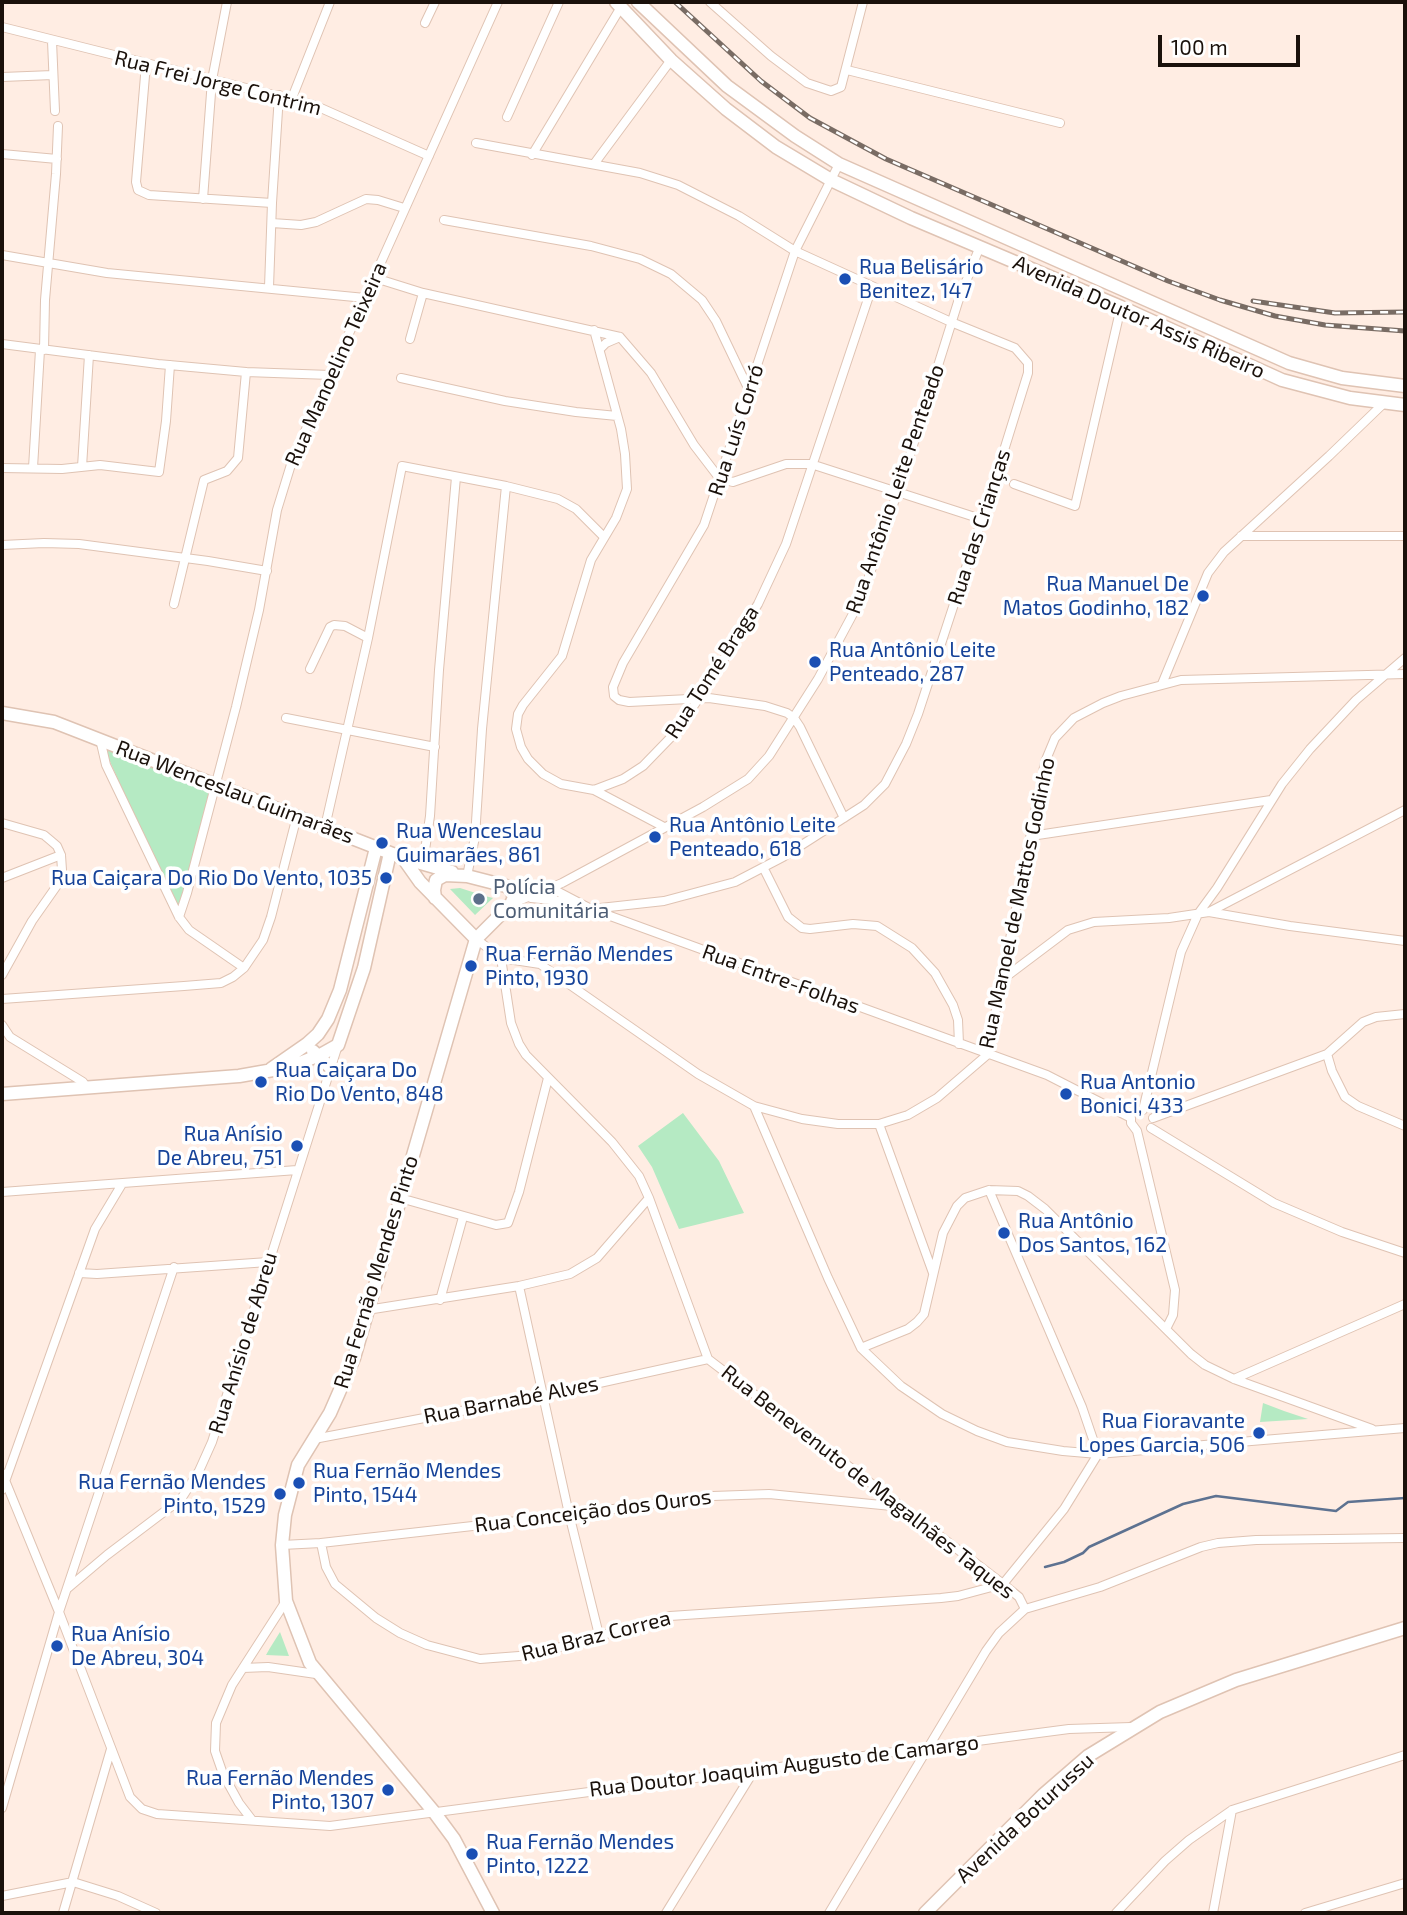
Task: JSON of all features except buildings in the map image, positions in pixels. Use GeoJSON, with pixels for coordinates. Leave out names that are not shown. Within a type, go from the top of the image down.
{"type":"FeatureCollection","features":[{"type":"Feature","properties":{"kind":"street"},"geometry":{"type":"LineString","coordinates":[[203,199],[212,80],[227,2]]}},
{"type":"Feature","properties":{"kind":"street"},"geometry":{"type":"LineString","coordinates":[[292,99],[330,2]]}},
{"type":"Feature","properties":{"kind":"street"},"geometry":{"type":"LineString","coordinates":[[425,23],[435,2]]}},
{"type":"Feature","properties":{"kind":"street","name":"Rua Manoelino Teixeira"},"geometry":{"type":"LineString","coordinates":[[178,917],[190,882],[239,695],[285,481],[301,436],[498,2]]}},
{"type":"Feature","properties":{"kind":"street"},"geometry":{"type":"LineString","coordinates":[[507,117],[559,2]]}},
{"type":"Feature","properties":{"kind":"street"},"geometry":{"type":"LineString","coordinates":[[638,2],[727,86],[794,136],[839,164]]}},
{"type":"Feature","properties":{"kind":"street"},"geometry":{"type":"LineString","coordinates":[[710,2],[771,56],[807,83],[824,91],[841,87],[863,2]]}},
{"type":"Feature","properties":{"kind":"street"},"geometry":{"type":"LineString","coordinates":[[532,155],[618,4]]}},
{"type":"Feature","properties":{"kind":"street","name":"Avenida Doutor Assis Ribeiro"},"geometry":{"type":"LineString","coordinates":[[618,4],[671,60],[717,100],[767,141],[831,180],[911,218],[1121,307],[1282,380],[1317,391],[1383,404],[1405,405]]}},
{"type":"Feature","properties":{"kind":"street","name":"Rua Frei Jorge Contrim"},"geometry":{"type":"LineString","coordinates":[[2,27],[279,95],[324,109],[429,156]]}},
{"type":"Feature","properties":{"kind":"street"},"geometry":{"type":"LineString","coordinates":[[52,41],[55,111]]}},
{"type":"Feature","properties":{"kind":"street"},"geometry":{"type":"LineString","coordinates":[[594,164],[671,60]]}},
{"type":"Feature","properties":{"kind":"street"},"geometry":{"type":"LineString","coordinates":[[146,64],[136,182],[138,190],[149,195],[272,203]]}},
{"type":"Feature","properties":{"kind":"street"},"geometry":{"type":"LineString","coordinates":[[846,70],[1060,123]]}},
{"type":"Feature","properties":{"kind":"street"},"geometry":{"type":"LineString","coordinates":[[2,76],[53,75]]}},
{"type":"Feature","properties":{"kind":"street"},"geometry":{"type":"LineString","coordinates":[[717,100],[723,98],[727,86]]}},
{"type":"Feature","properties":{"kind":"street"},"geometry":{"type":"LineString","coordinates":[[270,288],[279,95]]}},
{"type":"Feature","properties":{"kind":"street"},"geometry":{"type":"LineString","coordinates":[[33,468],[58,126]]}},
{"type":"Feature","properties":{"kind":"street"},"geometry":{"type":"LineString","coordinates":[[476,143],[594,164],[678,184],[739,216],[795,251],[951,322]]}},
{"type":"Feature","properties":{"kind":"street"},"geometry":{"type":"LineString","coordinates":[[2,155],[57,159]]}},
{"type":"Feature","properties":{"kind":"street","name":"Avenida Doutor Assis Ribeiro"},"geometry":{"type":"LineString","coordinates":[[839,164],[1289,362],[1342,378],[1405,386]]}},
{"type":"Feature","properties":{"kind":"street","name":"Rua Luís Corró"},"geometry":{"type":"LineString","coordinates":[[699,699],[629,702],[614,696],[613,687],[629,653],[699,535],[795,251],[839,164]]}},
{"type":"Feature","properties":{"kind":"street"},"geometry":{"type":"LineString","coordinates":[[272,223],[301,225],[316,222],[366,199],[404,208]]}},
{"type":"Feature","properties":{"kind":"street"},"geometry":{"type":"LineString","coordinates":[[444,220],[600,248],[640,259],[671,274],[702,300],[716,321],[749,390]]}},
{"type":"Feature","properties":{"kind":"street","name":"Rua Antônio Leite Penteado"},"geometry":{"type":"LineString","coordinates":[[511,904],[551,888],[703,807],[748,779],[769,756],[844,633],[862,597],[951,322],[980,246]]}},
{"type":"Feature","properties":{"kind":"street"},"geometry":{"type":"LineString","coordinates":[[2,255],[107,273],[365,298]]}},
{"type":"Feature","properties":{"kind":"street"},"geometry":{"type":"LineString","coordinates":[[374,278],[423,293],[620,337],[634,350],[651,373],[694,445],[720,479],[733,482],[786,464],[811,464],[981,519]]}},
{"type":"Feature","properties":{"kind":"street","name":"Rua Tomé Braga"},"geometry":{"type":"LineString","coordinates":[[594,790],[623,779],[643,766],[675,733],[746,623],[776,568],[872,287]]}},
{"type":"Feature","properties":{"kind":"street"},"geometry":{"type":"LineString","coordinates":[[411,339],[423,293]]}},
{"type":"Feature","properties":{"kind":"street"},"geometry":{"type":"LineString","coordinates":[[1014,484],[1075,506],[1121,307]]}},
{"type":"Feature","properties":{"kind":"street","name":"Rua das Crianças"},"geometry":{"type":"LineString","coordinates":[[591,909],[687,897],[736,882],[764,869],[844,818],[878,793],[891,774],[906,744],[949,622],[1028,373],[1028,363],[1015,348],[951,322]]}},
{"type":"Feature","properties":{"kind":"street"},"geometry":{"type":"LineString","coordinates":[[594,330],[625,454],[627,489],[616,518],[591,560],[562,656],[523,705],[516,721],[521,747],[535,768],[561,784],[594,790],[664,827]]}},
{"type":"Feature","properties":{"kind":"street"},"geometry":{"type":"LineString","coordinates":[[600,349],[606,342],[620,337]]}},
{"type":"Feature","properties":{"kind":"street"},"geometry":{"type":"LineString","coordinates":[[2,344],[170,365],[246,372],[330,375]]}},
{"type":"Feature","properties":{"kind":"street"},"geometry":{"type":"LineString","coordinates":[[82,467],[89,355]]}},
{"type":"Feature","properties":{"kind":"street"},"geometry":{"type":"LineString","coordinates":[[2,468],[111,465],[159,472],[170,365]]}},
{"type":"Feature","properties":{"kind":"street"},"geometry":{"type":"LineString","coordinates":[[174,604],[204,480],[227,471],[238,458],[246,372]]}},
{"type":"Feature","properties":{"kind":"street"},"geometry":{"type":"LineString","coordinates":[[401,378],[505,401],[617,416]]}},
{"type":"Feature","properties":{"kind":"street"},"geometry":{"type":"LineString","coordinates":[[1162,684],[1208,573],[1224,552],[1383,404]]}},
{"type":"Feature","properties":{"kind":"street"},"geometry":{"type":"LineString","coordinates":[[325,827],[368,638],[402,466],[544,494],[568,503],[603,536]]}},
{"type":"Feature","properties":{"kind":"street"},"geometry":{"type":"LineString","coordinates":[[423,864],[456,477]]}},
{"type":"Feature","properties":{"kind":"street"},"geometry":{"type":"LineString","coordinates":[[435,898],[435,884],[440,876],[467,876],[475,837],[482,729],[506,486]]}},
{"type":"Feature","properties":{"kind":"street"},"geometry":{"type":"LineString","coordinates":[[1241,536],[1405,536]]}},
{"type":"Feature","properties":{"kind":"street"},"geometry":{"type":"LineString","coordinates":[[2,545],[79,544],[267,571]]}},
{"type":"Feature","properties":{"kind":"street"},"geometry":{"type":"LineString","coordinates":[[310,669],[330,627],[345,626],[368,638]]}},
{"type":"Feature","properties":{"kind":"street"},"geometry":{"type":"LineString","coordinates":[[1405,658],[1356,700],[1310,749],[1271,800],[1198,914],[1181,953],[1143,1110],[1152,1123],[1274,1203],[1342,1232],[1405,1252]]}},
{"type":"Feature","properties":{"kind":"street","name":"Rua Manoel de Mattos Godinho"},"geometry":{"type":"LineString","coordinates":[[476,939],[501,958],[540,964],[698,1074],[754,1106],[802,1119],[838,1124],[879,1124],[908,1115],[937,1098],[987,1055],[1045,762],[1055,738],[1074,718],[1102,702],[1162,684],[1223,678],[1405,674]]}},
{"type":"Feature","properties":{"kind":"street"},"geometry":{"type":"LineString","coordinates":[[699,699],[720,699],[779,709],[794,718],[844,818]]}},
{"type":"Feature","properties":{"kind":"street","name":"Rua Wenceslau Guimarães"},"geometry":{"type":"LineString","coordinates":[[2,713],[54,722],[403,858],[506,886]]}},
{"type":"Feature","properties":{"kind":"street"},"geometry":{"type":"LineString","coordinates":[[286,718],[435,747]]}},
{"type":"Feature","properties":{"kind":"street"},"geometry":{"type":"LineString","coordinates":[[100,739],[106,765],[178,917],[189,930],[244,968]]}},
{"type":"Feature","properties":{"kind":"street"},"geometry":{"type":"LineString","coordinates":[[1031,836],[1271,800]]}},
{"type":"Feature","properties":{"kind":"street"},"geometry":{"type":"LineString","coordinates":[[1003,979],[1052,941],[1079,925],[1209,912],[1405,810]]}},
{"type":"Feature","properties":{"kind":"street"},"geometry":{"type":"LineString","coordinates":[[2,999],[221,983],[244,968],[263,940],[297,816]]}},
{"type":"Feature","properties":{"kind":"street"},"geometry":{"type":"LineString","coordinates":[[2,823],[44,835],[57,846],[62,870],[58,884],[32,921],[2,975]]}},
{"type":"Feature","properties":{"kind":"street"},"geometry":{"type":"LineString","coordinates":[[268,1071],[307,1044],[328,1019],[340,990],[376,848]]}},
{"type":"Feature","properties":{"kind":"street"},"geometry":{"type":"LineString","coordinates":[[2,1094],[205,1079],[268,1071],[289,1067],[338,1045],[364,968],[390,853]]}},
{"type":"Feature","properties":{"kind":"street"},"geometry":{"type":"LineString","coordinates":[[2,878],[61,855]]}},
{"type":"Feature","properties":{"kind":"street"},"geometry":{"type":"LineString","coordinates":[[403,858],[435,898],[476,939],[511,904],[513,892],[506,886]]}},
{"type":"Feature","properties":{"kind":"street"},"geometry":{"type":"LineString","coordinates":[[764,869],[788,917],[802,928],[853,924],[877,926],[912,948],[935,973],[953,1005],[958,1020],[958,1045]]}},
{"type":"Feature","properties":{"kind":"street"},"geometry":{"type":"LineString","coordinates":[[506,886],[551,888]]}},
{"type":"Feature","properties":{"kind":"street","name":"Rua Entre-Folhas"},"geometry":{"type":"LineString","coordinates":[[551,888],[591,909],[958,1045],[1047,1075],[1131,1118]]}},
{"type":"Feature","properties":{"kind":"street","name":"Rua Entre-Folhas"},"geometry":{"type":"LineString","coordinates":[[528,898],[576,903]]}},
{"type":"Feature","properties":{"kind":"street"},"geometry":{"type":"LineString","coordinates":[[1209,912],[1405,941]]}},
{"type":"Feature","properties":{"kind":"street","name":"Rua Fernão Mendes Pinto"},"geometry":{"type":"LineString","coordinates":[[476,939],[354,1358],[341,1392],[298,1465],[285,1515],[282,1545],[286,1601],[316,1674],[434,1812],[466,1860],[493,1913]]}},
{"type":"Feature","properties":{"kind":"street","name":"Rua Benevenuto de Magalhães Taques"},"geometry":{"type":"LineString","coordinates":[[501,958],[513,1033],[526,1055],[629,1161],[649,1198],[708,1359],[1003,1584],[1019,1597],[1025,1609]]}},
{"type":"Feature","properties":{"kind":"street"},"geometry":{"type":"LineString","coordinates":[[1137,1131],[1147,1131],[1152,1123],[1327,1054],[1363,1022],[1376,1017],[1405,1014]]}},
{"type":"Feature","properties":{"kind":"street"},"geometry":{"type":"LineString","coordinates":[[2,1025],[10,1037],[83,1082],[87,1088]]}},
{"type":"Feature","properties":{"kind":"street"},"geometry":{"type":"LineString","coordinates":[[307,1044],[330,1067]]}},
{"type":"Feature","properties":{"kind":"street","name":"Rua Anísio de Abreu"},"geometry":{"type":"LineString","coordinates":[[68,1588],[181,1499],[190,1487],[212,1442],[338,1045]]}},
{"type":"Feature","properties":{"kind":"street"},"geometry":{"type":"LineString","coordinates":[[1327,1054],[1345,1097],[1404,1128]]}},
{"type":"Feature","properties":{"kind":"street"},"geometry":{"type":"LineString","coordinates":[[400,1198],[500,1226],[508,1223],[548,1078]]}},
{"type":"Feature","properties":{"kind":"street"},"geometry":{"type":"LineString","coordinates":[[754,1106],[861,1348],[901,1386],[942,1414],[1007,1442],[1098,1454],[1405,1428]]}},
{"type":"Feature","properties":{"kind":"street"},"geometry":{"type":"LineString","coordinates":[[1143,1110],[1133,1114],[1131,1118],[1133,1128],[1137,1131],[1175,1290],[1175,1307],[1166,1329]]}},
{"type":"Feature","properties":{"kind":"street"},"geometry":{"type":"LineString","coordinates":[[879,1124],[933,1273]]}},
{"type":"Feature","properties":{"kind":"street"},"geometry":{"type":"LineString","coordinates":[[2,1192],[297,1170]]}},
{"type":"Feature","properties":{"kind":"street"},"geometry":{"type":"LineString","coordinates":[[63,1913],[111,1749],[59,1612],[3,1481],[95,1230],[122,1184]]}},
{"type":"Feature","properties":{"kind":"street"},"geometry":{"type":"LineString","coordinates":[[861,1348],[908,1329],[924,1314],[943,1233],[957,1206],[965,1198],[989,1190],[1018,1191],[1037,1202],[1205,1366],[1374,1430]]}},
{"type":"Feature","properties":{"kind":"street"},"geometry":{"type":"LineString","coordinates":[[989,1190],[1082,1407],[1098,1454],[1065,1509],[1003,1584]]}},
{"type":"Feature","properties":{"kind":"street"},"geometry":{"type":"LineString","coordinates":[[367,1310],[519,1286],[570,1274],[583,1268],[613,1242],[649,1198]]}},
{"type":"Feature","properties":{"kind":"street"},"geometry":{"type":"LineString","coordinates":[[440,1300],[463,1217]]}},
{"type":"Feature","properties":{"kind":"street"},"geometry":{"type":"LineString","coordinates":[[79,1273],[268,1262]]}},
{"type":"Feature","properties":{"kind":"street"},"geometry":{"type":"LineString","coordinates":[[2,1808],[59,1612],[174,1267]]}},
{"type":"Feature","properties":{"kind":"street"},"geometry":{"type":"LineString","coordinates":[[519,1286],[569,1514],[599,1635]]}},
{"type":"Feature","properties":{"kind":"street"},"geometry":{"type":"LineString","coordinates":[[1234,1379],[1405,1304]]}},
{"type":"Feature","properties":{"kind":"street","name":"Rua Barnabé Alves"},"geometry":{"type":"LineString","coordinates":[[314,1439],[545,1395],[708,1359]]}},
{"type":"Feature","properties":{"kind":"street","name":"Rua Conceição dos Ouros"},"geometry":{"type":"LineString","coordinates":[[282,1545],[321,1543],[744,1495],[796,1496],[904,1508]]}},
{"type":"Feature","properties":{"kind":"street"},"geometry":{"type":"LineString","coordinates":[[829,1913],[986,1651],[999,1633],[1025,1609],[1091,1590],[1201,1546],[1256,1539],[1405,1538]]}},
{"type":"Feature","properties":{"kind":"street","name":"Rua Braz Correa"},"geometry":{"type":"LineString","coordinates":[[321,1543],[326,1567],[335,1584],[390,1627],[427,1645],[480,1658],[503,1658],[552,1651],[670,1616],[941,1598],[1003,1584]]}},
{"type":"Feature","properties":{"kind":"street"},"geometry":{"type":"LineString","coordinates":[[252,1820],[230,1787],[215,1751],[216,1723],[224,1701],[286,1601]]}},
{"type":"Feature","properties":{"kind":"street","name":"Avenida Boturussu"},"geometry":{"type":"LineString","coordinates":[[925,1913],[1044,1795],[1088,1756],[1134,1727],[1185,1700],[1236,1680],[1405,1628]]}},
{"type":"Feature","properties":{"kind":"street"},"geometry":{"type":"LineString","coordinates":[[243,1668],[268,1667],[316,1674]]}},
{"type":"Feature","properties":{"kind":"street","name":"Rua Doutor Joaquim Augusto de Camargo"},"geometry":{"type":"LineString","coordinates":[[111,1749],[130,1797],[142,1809],[156,1814],[330,1826],[1069,1729],[1134,1727]]}},
{"type":"Feature","properties":{"kind":"street"},"geometry":{"type":"LineString","coordinates":[[1116,1913],[1165,1861],[1189,1840],[1232,1810],[1405,1755]]}},
{"type":"Feature","properties":{"kind":"street"},"geometry":{"type":"LineString","coordinates":[[666,1913],[755,1769]]}},
{"type":"Feature","properties":{"kind":"street"},"geometry":{"type":"LineString","coordinates":[[1213,1913],[1232,1810]]}},
{"type":"Feature","properties":{"kind":"street"},"geometry":{"type":"LineString","coordinates":[[2,1896],[73,1882],[118,1896],[156,1913]]}},
{"type":"Feature","properties":{"kind":"street"},"geometry":{"type":"LineString","coordinates":[[1305,1913],[1405,1883]]}},
{"type":"Feature","properties":{"kind":"green space"},"geometry":{"type":"Polygon","coordinates":[[[100,739],[215,784],[179,917],[100,739]]]}},
{"type":"Feature","properties":{"kind":"green space"},"geometry":{"type":"Polygon","coordinates":[[[460,888],[493,898],[475,915],[450,889],[460,888]]]}},
{"type":"Feature","properties":{"kind":"green space"},"geometry":{"type":"Polygon","coordinates":[[[683,1113],[719,1161],[744,1213],[679,1229],[652,1167],[638,1146],[683,1113]]]}},
{"type":"Feature","properties":{"kind":"green space"},"geometry":{"type":"Polygon","coordinates":[[[1263,1403],[1284,1411],[1308,1419],[1260,1422],[1263,1403]]]}},
{"type":"Feature","properties":{"kind":"green space"},"geometry":{"type":"Polygon","coordinates":[[[280,1632],[289,1656],[266,1655],[270,1648],[280,1632]]]}},
{"type":"Feature","properties":{"kind":"waterway"},"geometry":{"type":"LineString","coordinates":[[1045,1567],[1064,1562],[1089,1547],[1183,1504],[1216,1496],[1336,1511],[1348,1502],[1405,1498]]}},
{"type":"Feature","properties":{"kind":"railway"},"geometry":{"type":"LineString","coordinates":[[675,2],[761,81],[810,118],[886,159],[1168,281],[1220,300],[1275,316],[1325,325],[1405,331]]}},
{"type":"Feature","properties":{"kind":"railway"},"geometry":{"type":"LineString","coordinates":[[1253,301],[1335,313],[1405,312]]}},
{"type":"Feature","properties":{"kind":"place","name":"Rua Belisário Benitez, 147"},"geometry":{"type":"Point","coordinates":[845,279]}},
{"type":"Feature","properties":{"kind":"place","name":"Rua Manuel De Matos Godinho, 182"},"geometry":{"type":"Point","coordinates":[1203,596]}},
{"type":"Feature","properties":{"kind":"place","name":"Rua Antônio Leite Penteado, 287"},"geometry":{"type":"Point","coordinates":[815,662]}},
{"type":"Feature","properties":{"kind":"place","name":"Rua Antônio Leite Penteado, 618"},"geometry":{"type":"Point","coordinates":[655,837]}},
{"type":"Feature","properties":{"kind":"place","name":"Rua Wenceslau Guimarães, 861"},"geometry":{"type":"Point","coordinates":[382,843]}},
{"type":"Feature","properties":{"kind":"place","name":"Rua Caiçara Do Rio Do Vento, 1035"},"geometry":{"type":"Point","coordinates":[386,878]}},
{"type":"Feature","properties":{"kind":"place","name":"Polícia Comunitária"},"geometry":{"type":"Point","coordinates":[479,899]}},
{"type":"Feature","properties":{"kind":"place","name":"Rua Fernão Mendes Pinto, 1930"},"geometry":{"type":"Point","coordinates":[471,966]}},
{"type":"Feature","properties":{"kind":"place","name":"Rua Caiçara Do Rio Do Vento, 848"},"geometry":{"type":"Point","coordinates":[261,1082]}},
{"type":"Feature","properties":{"kind":"place","name":"Rua Antonio Bonici, 433"},"geometry":{"type":"Point","coordinates":[1066,1094]}},
{"type":"Feature","properties":{"kind":"place","name":"Rua Anísio De Abreu, 751"},"geometry":{"type":"Point","coordinates":[297,1146]}},
{"type":"Feature","properties":{"kind":"place","name":"Rua Antônio Dos Santos, 162"},"geometry":{"type":"Point","coordinates":[1004,1233]}},
{"type":"Feature","properties":{"kind":"place","name":"Rua Fioravante Lopes Garcia, 506"},"geometry":{"type":"Point","coordinates":[1259,1433]}},
{"type":"Feature","properties":{"kind":"place","name":"Rua Fernão Mendes Pinto, 1544"},"geometry":{"type":"Point","coordinates":[299,1483]}},
{"type":"Feature","properties":{"kind":"place","name":"Rua Fernão Mendes Pinto, 1529"},"geometry":{"type":"Point","coordinates":[280,1494]}},
{"type":"Feature","properties":{"kind":"place","name":"Rua Anísio De Abreu, 304"},"geometry":{"type":"Point","coordinates":[57,1646]}},
{"type":"Feature","properties":{"kind":"place","name":"Rua Fernão Mendes Pinto, 1307"},"geometry":{"type":"Point","coordinates":[388,1790]}},
{"type":"Feature","properties":{"kind":"place","name":"Rua Fernão Mendes Pinto, 1222"},"geometry":{"type":"Point","coordinates":[472,1854]}}]}
